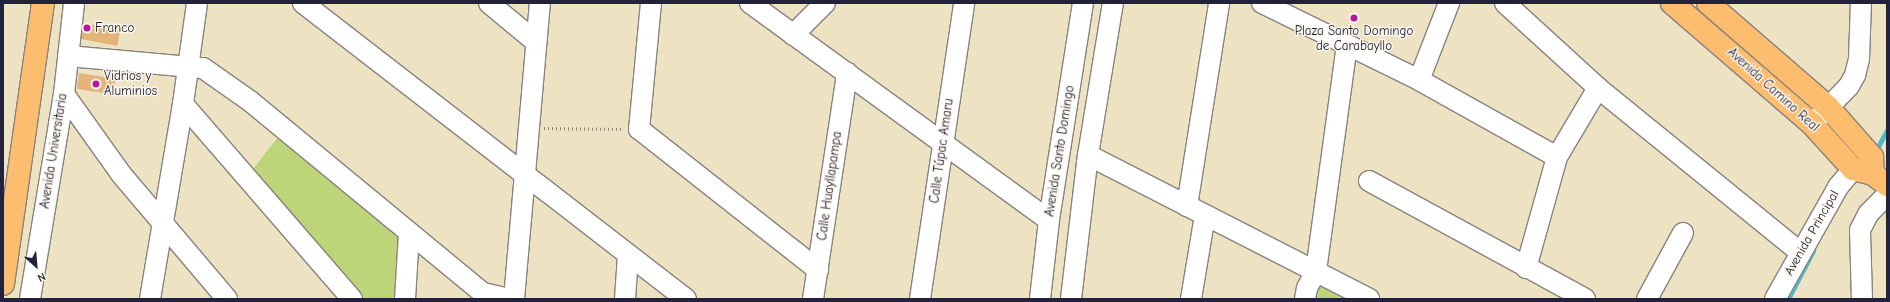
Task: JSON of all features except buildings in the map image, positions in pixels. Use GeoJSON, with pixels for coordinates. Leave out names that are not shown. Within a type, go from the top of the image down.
{"type":"FeatureCollection","features":[{"type":"Feature","properties":{"kind":"main road"},"geometry":{"type":"LineString","coordinates":[[3,284],[43,3]]}},
{"type":"Feature","properties":{"kind":"main road","name":"Avenida Camino Real"},"geometry":{"type":"LineString","coordinates":[[1672,3],[1871,176]]}},
{"type":"Feature","properties":{"kind":"main road","name":"Avenida Camino Real"},"geometry":{"type":"LineString","coordinates":[[1708,3],[1828,107],[1872,157],[1871,176]]}},
{"type":"Feature","properties":{"kind":"street","name":"Avenida Universitaria"},"geometry":{"type":"LineString","coordinates":[[30,299],[64,94],[74,3]]}},
{"type":"Feature","properties":{"kind":"street"},"geometry":{"type":"LineString","coordinates":[[150,299],[183,104],[197,3]]}},
{"type":"Feature","properties":{"kind":"street"},"geometry":{"type":"LineString","coordinates":[[303,3],[526,177],[686,299]]}},
{"type":"Feature","properties":{"kind":"street"},"geometry":{"type":"LineString","coordinates":[[489,3],[536,42]]}},
{"type":"Feature","properties":{"kind":"street"},"geometry":{"type":"LineString","coordinates":[[514,299],[526,177],[540,3]]}},
{"type":"Feature","properties":{"kind":"street"},"geometry":{"type":"LineString","coordinates":[[651,3],[639,129],[818,270]]}},
{"type":"Feature","properties":{"kind":"street"},"geometry":{"type":"LineString","coordinates":[[750,3],[943,145],[1049,220]]}},
{"type":"Feature","properties":{"kind":"street"},"geometry":{"type":"LineString","coordinates":[[793,35],[824,3]]}},
{"type":"Feature","properties":{"kind":"street","name":"Calle Túpac Amaru"},"geometry":{"type":"LineString","coordinates":[[920,299],[964,3]]}},
{"type":"Feature","properties":{"kind":"street","name":"Avenida Santo Domingo"},"geometry":{"type":"LineString","coordinates":[[1040,299],[1049,220],[1083,3]]}},
{"type":"Feature","properties":{"kind":"street"},"geometry":{"type":"LineString","coordinates":[[1071,299],[1088,155],[1113,3]]}},
{"type":"Feature","properties":{"kind":"street"},"geometry":{"type":"LineString","coordinates":[[1187,206],[1220,3]]}},
{"type":"Feature","properties":{"kind":"street"},"geometry":{"type":"LineString","coordinates":[[1262,3],[1419,80],[1557,157]]}},
{"type":"Feature","properties":{"kind":"street"},"geometry":{"type":"LineString","coordinates":[[1419,80],[1449,3]]}},
{"type":"Feature","properties":{"kind":"street"},"geometry":{"type":"LineString","coordinates":[[1505,3],[1598,88],[1800,252]]}},
{"type":"Feature","properties":{"kind":"street"},"geometry":{"type":"LineString","coordinates":[[1812,124],[1849,86],[1855,75],[1859,59],[1858,6]]}},
{"type":"Feature","properties":{"kind":"street"},"geometry":{"type":"LineString","coordinates":[[1305,299],[1307,288],[1316,271],[1347,45]]}},
{"type":"Feature","properties":{"kind":"street"},"geometry":{"type":"LineString","coordinates":[[68,56],[203,68],[250,101],[409,234],[483,293],[508,299]]}},
{"type":"Feature","properties":{"kind":"street","name":"Calle Huayllapampa"},"geometry":{"type":"LineString","coordinates":[[813,299],[847,73]]}},
{"type":"Feature","properties":{"kind":"street"},"geometry":{"type":"LineString","coordinates":[[1526,268],[1557,157],[1598,88]]}},
{"type":"Feature","properties":{"kind":"street"},"geometry":{"type":"LineString","coordinates":[[64,94],[112,162],[162,225],[227,299]]}},
{"type":"Feature","properties":{"kind":"street"},"geometry":{"type":"LineString","coordinates":[[183,104],[352,299]]}},
{"type":"Feature","properties":{"kind":"street"},"geometry":{"type":"LineString","coordinates":[[1088,155],[1369,299]]}},
{"type":"Feature","properties":{"kind":"street","name":"Avenida Principal"},"geometry":{"type":"LineString","coordinates":[[1775,299],[1800,252],[1838,187],[1871,176]]}},
{"type":"Feature","properties":{"kind":"street"},"geometry":{"type":"LineString","coordinates":[[1370,181],[1526,268],[1585,299]]}},
{"type":"Feature","properties":{"kind":"street"},"geometry":{"type":"LineString","coordinates":[[1862,299],[1860,230],[1868,214],[1887,196]]}},
{"type":"Feature","properties":{"kind":"street"},"geometry":{"type":"LineString","coordinates":[[1191,299],[1205,215]]}},
{"type":"Feature","properties":{"kind":"street"},"geometry":{"type":"LineString","coordinates":[[1647,299],[1683,233]]}},
{"type":"Feature","properties":{"kind":"street"},"geometry":{"type":"LineString","coordinates":[[405,299],[409,234]]}},
{"type":"Feature","properties":{"kind":"street"},"geometry":{"type":"LineString","coordinates":[[625,299],[628,255]]}},
{"type":"Feature","properties":{"kind":"path"},"geometry":{"type":"LineString","coordinates":[[530,128],[639,129]]}},
{"type":"Feature","properties":{"kind":"green space"},"geometry":{"type":"Polygon","coordinates":[[[282,132],[402,235],[399,299],[359,299],[249,174],[282,132]]]}},
{"type":"Feature","properties":{"kind":"green space"},"geometry":{"type":"Polygon","coordinates":[[[1319,282],[1351,299],[1315,299],[1319,282]]]}},
{"type":"Feature","properties":{"kind":"waterway"},"geometry":{"type":"LineString","coordinates":[[1875,152],[1887,130]]}},
{"type":"Feature","properties":{"kind":"waterway"},"geometry":{"type":"LineString","coordinates":[[1788,299],[1813,251]]}},
{"type":"Feature","properties":{"kind":"place","name":"Plaza Santo Domingo de Carabayllo"},"geometry":{"type":"Point","coordinates":[1354,18]}},
{"type":"Feature","properties":{"kind":"place","name":"Franco"},"geometry":{"type":"Point","coordinates":[87,28]}},
{"type":"Feature","properties":{"kind":"place","name":"Vidrios y Aluminios"},"geometry":{"type":"Point","coordinates":[96,84]}}]}
